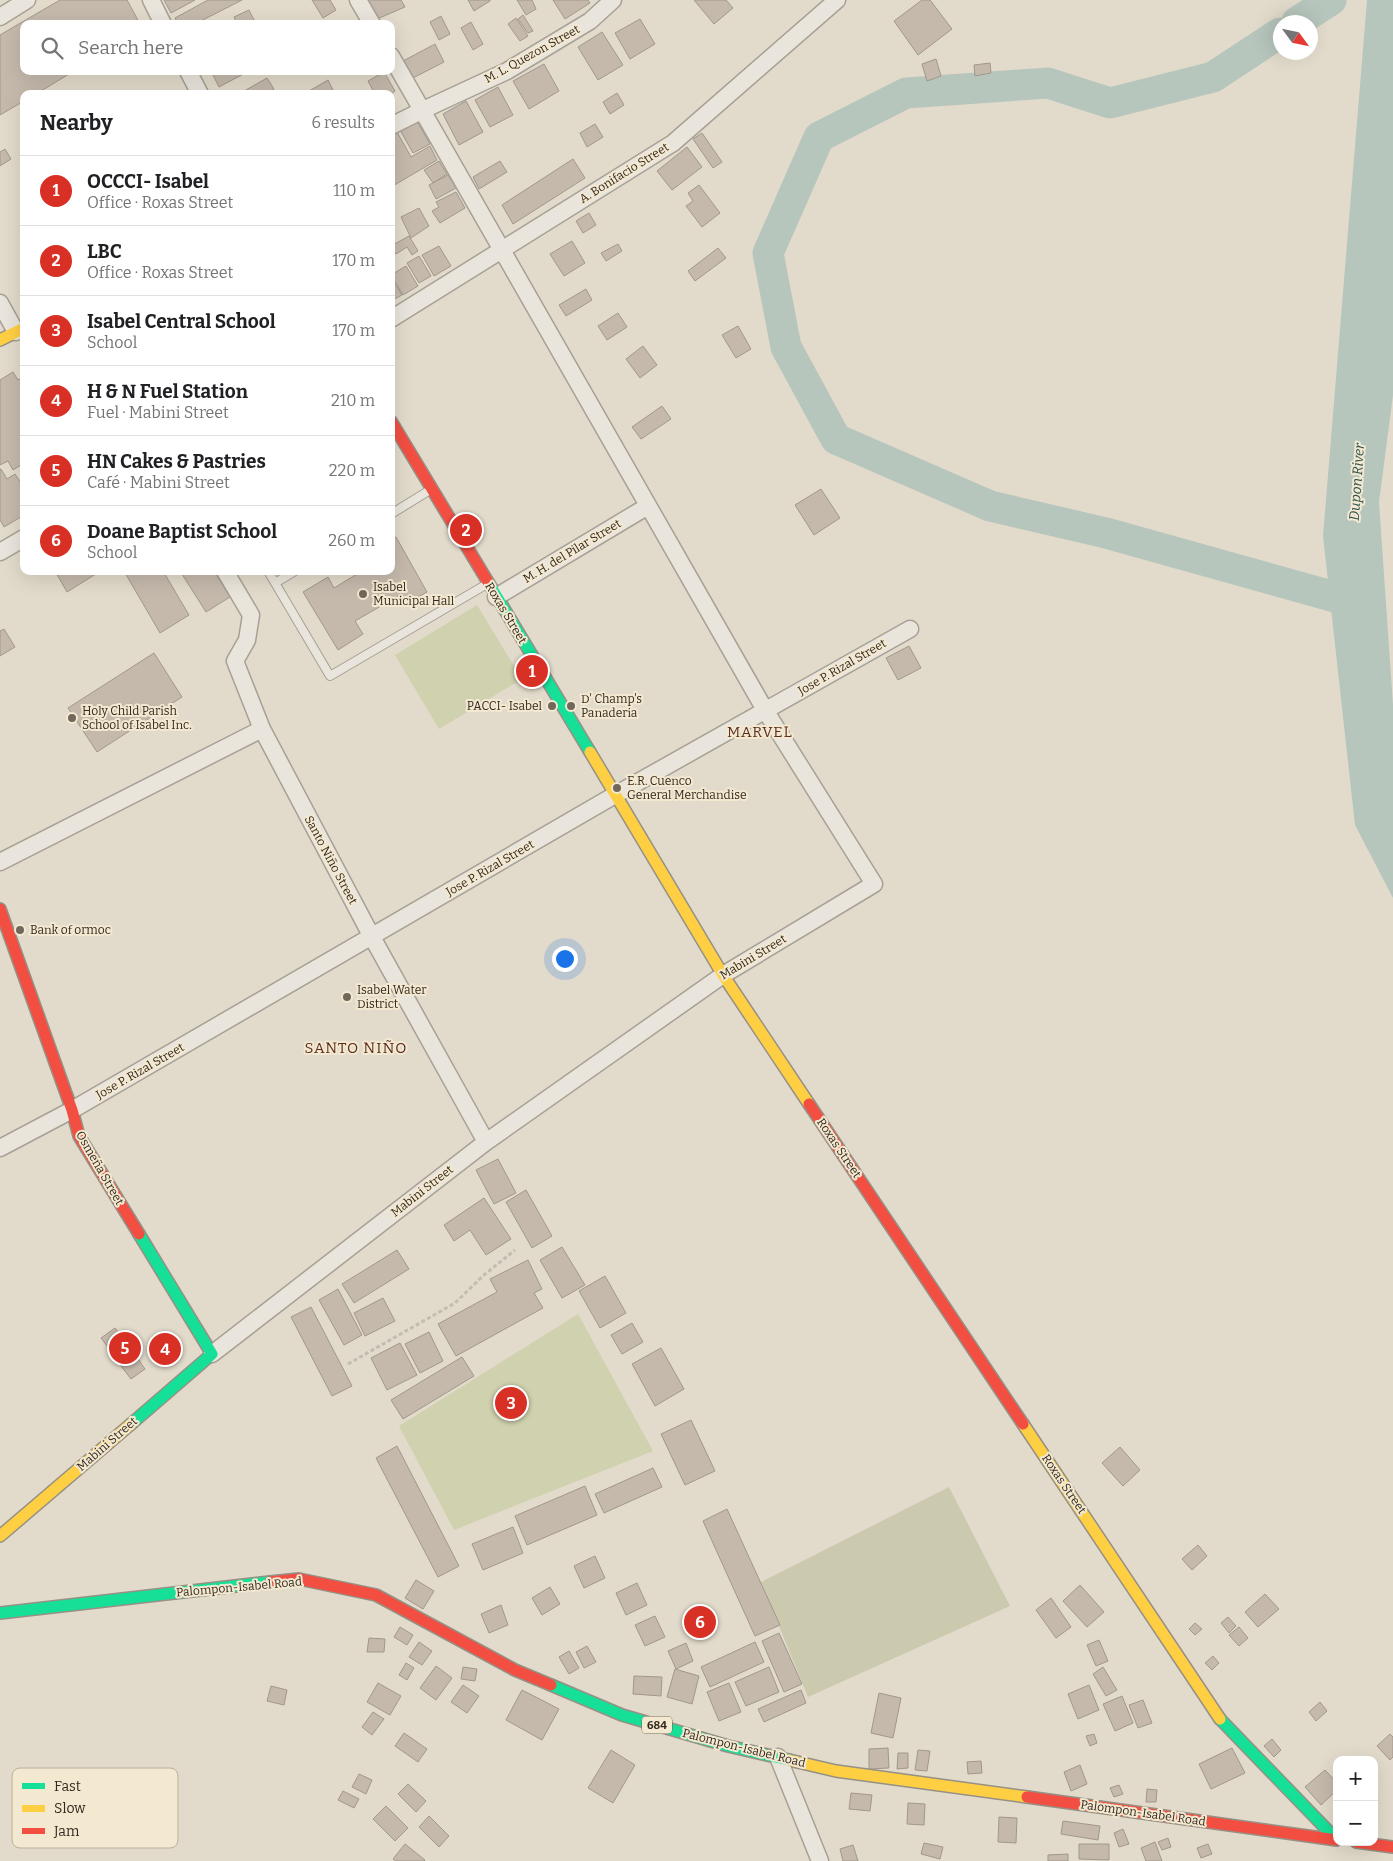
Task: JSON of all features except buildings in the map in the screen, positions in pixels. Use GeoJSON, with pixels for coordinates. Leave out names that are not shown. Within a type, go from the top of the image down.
{"type":"FeatureCollection","features":[{"type":"Feature","properties":{"kind":"main road"},"geometry":{"type":"LineString","coordinates":[[0,340],[20,330]]}},
{"type":"Feature","properties":{"kind":"main road","name":"Roxas Street"},"geometry":{"type":"LineString","coordinates":[[395,428],[723,975],[1220,1719],[1333,1837]]}},
{"type":"Feature","properties":{"kind":"main road","name":"Osmeña Street"},"geometry":{"type":"LineString","coordinates":[[0,909],[72,1110],[79,1136],[212,1354]]}},
{"type":"Feature","properties":{"kind":"main road","name":"Mabini Street"},"geometry":{"type":"LineString","coordinates":[[0,1536],[212,1354]]}},
{"type":"Feature","properties":{"kind":"main road","name":"Palompon-Isabel Road"},"geometry":{"type":"LineString","coordinates":[[1,1612],[299,1579],[376,1595],[515,1670],[622,1715],[728,1746],[836,1771],[1333,1840]]}},
{"type":"Feature","properties":{"kind":"main road"},"geometry":{"type":"LineString","coordinates":[[1378,1845],[1393,1847]]}},
{"type":"Feature","properties":{"kind":"street"},"geometry":{"type":"LineString","coordinates":[[0,17],[27,0]]}},
{"type":"Feature","properties":{"kind":"street"},"geometry":{"type":"LineString","coordinates":[[151,0],[161,20]]}},
{"type":"Feature","properties":{"kind":"street"},"geometry":{"type":"LineString","coordinates":[[358,0],[370,20]]}},
{"type":"Feature","properties":{"kind":"street","name":"M. L. Quezon Street"},"geometry":{"type":"LineString","coordinates":[[395,124],[507,71],[590,21],[613,0]]}},
{"type":"Feature","properties":{"kind":"street","name":"A. Bonifacio Street"},"geometry":{"type":"LineString","coordinates":[[395,317],[673,143],[837,0]]}},
{"type":"Feature","properties":{"kind":"street"},"geometry":{"type":"LineString","coordinates":[[395,63],[766,710]]}},
{"type":"Feature","properties":{"kind":"street"},"geometry":{"type":"LineString","coordinates":[[190,75],[198,90]]}},
{"type":"Feature","properties":{"kind":"street"},"geometry":{"type":"LineString","coordinates":[[0,303],[20,330]]}},
{"type":"Feature","properties":{"kind":"street","name":"M. H. del Pilar Street"},"geometry":{"type":"LineString","coordinates":[[496,597],[648,506]]}},
{"type":"Feature","properties":{"kind":"street"},"geometry":{"type":"LineString","coordinates":[[0,552],[20,540]]}},
{"type":"Feature","properties":{"kind":"street","name":"Santo Niño Street"},"geometry":{"type":"LineString","coordinates":[[227,575],[251,615],[247,640],[235,661],[262,728],[372,937],[486,1142]]}},
{"type":"Feature","properties":{"kind":"street","name":"Jose P. Rizal Street"},"geometry":{"type":"LineString","coordinates":[[0,1148],[72,1110],[615,795],[910,629]]}},
{"type":"Feature","properties":{"kind":"street","name":"Mabini Street"},"geometry":{"type":"LineString","coordinates":[[212,1354],[486,1142],[723,975],[874,884],[766,710]]}},
{"type":"Feature","properties":{"kind":"street"},"geometry":{"type":"LineString","coordinates":[[0,862],[262,728]]}},
{"type":"Feature","properties":{"kind":"street"},"geometry":{"type":"LineString","coordinates":[[778,1757],[820,1861]]}},
{"type":"Feature","properties":{"kind":"lane"},"geometry":{"type":"LineString","coordinates":[[395,512],[432,489]]}},
{"type":"Feature","properties":{"kind":"lane"},"geometry":{"type":"LineString","coordinates":[[270,575],[330,676],[488,583]]}},
{"type":"Feature","properties":{"kind":"lane"},"geometry":{"type":"LineString","coordinates":[[275,583],[288,575]]}},
{"type":"Feature","properties":{"kind":"path"},"geometry":{"type":"LineString","coordinates":[[348,1364],[455,1304],[484,1275],[515,1250]]}},
{"type":"Feature","properties":{"kind":"green space"},"geometry":{"type":"Polygon","coordinates":[[[477,605],[522,679],[439,729],[395,655],[477,605]]]}},
{"type":"Feature","properties":{"kind":"green space"},"geometry":{"type":"Polygon","coordinates":[[[578,1314],[653,1451],[454,1530],[399,1426],[578,1314]]]}},
{"type":"Feature","properties":{"kind":"green space"},"geometry":{"type":"Polygon","coordinates":[[[949,1487],[1010,1606],[808,1697],[761,1582],[949,1487]]]}},
{"type":"Feature","properties":{"kind":"water","name":"Dupon River"},"geometry":{"type":"Polygon","coordinates":[[[1367,0],[1393,0],[1393,395],[1379,502],[1393,705],[1393,898],[1355,825],[1323,536],[1367,0]]]}},
{"type":"Feature","properties":{"kind":"waterway"},"geometry":{"type":"LineString","coordinates":[[1308,15],[1331,0]]}},
{"type":"Feature","properties":{"kind":"waterway"},"geometry":{"type":"LineString","coordinates":[[1273,38],[1213,77],[1110,103],[1048,83],[906,93],[819,137],[768,253],[786,347],[836,439],[990,506],[1106,533],[1360,604]]}},
{"type":"Feature","properties":{"kind":"traffic: fast"},"geometry":{"type":"LineString","coordinates":[[488,582],[590,752]]}},
{"type":"Feature","properties":{"kind":"traffic: fast"},"geometry":{"type":"LineString","coordinates":[[131,1424],[212,1354],[139,1234]]}},
{"type":"Feature","properties":{"kind":"traffic: fast"},"geometry":{"type":"LineString","coordinates":[[0,1613],[270,1582]]}},
{"type":"Feature","properties":{"kind":"traffic: fast"},"geometry":{"type":"LineString","coordinates":[[551,1685],[622,1715],[728,1746],[789,1760]]}},
{"type":"Feature","properties":{"kind":"traffic: fast"},"geometry":{"type":"LineString","coordinates":[[1220,1719],[1333,1836]]}},
{"type":"Feature","properties":{"kind":"traffic: slow"},"geometry":{"type":"LineString","coordinates":[[0,340],[20,330]]}},
{"type":"Feature","properties":{"kind":"traffic: slow"},"geometry":{"type":"LineString","coordinates":[[590,752],[723,975],[809,1104]]}},
{"type":"Feature","properties":{"kind":"traffic: slow"},"geometry":{"type":"LineString","coordinates":[[0,1536],[131,1424]]}},
{"type":"Feature","properties":{"kind":"traffic: slow"},"geometry":{"type":"LineString","coordinates":[[1023,1424],[1220,1719]]}},
{"type":"Feature","properties":{"kind":"traffic: slow"},"geometry":{"type":"LineString","coordinates":[[789,1760],[836,1771],[1027,1797]]}},
{"type":"Feature","properties":{"kind":"traffic: jam"},"geometry":{"type":"LineString","coordinates":[[395,428],[488,582]]}},
{"type":"Feature","properties":{"kind":"traffic: jam"},"geometry":{"type":"LineString","coordinates":[[0,909],[72,1110],[79,1136],[139,1234]]}},
{"type":"Feature","properties":{"kind":"traffic: jam"},"geometry":{"type":"LineString","coordinates":[[809,1104],[1023,1424]]}},
{"type":"Feature","properties":{"kind":"traffic: jam"},"geometry":{"type":"LineString","coordinates":[[270,1582],[299,1579],[376,1595],[515,1670],[551,1685]]}},
{"type":"Feature","properties":{"kind":"traffic: jam"},"geometry":{"type":"LineString","coordinates":[[1027,1797],[1333,1839]]}},
{"type":"Feature","properties":{"kind":"traffic: jam"},"geometry":{"type":"LineString","coordinates":[[1378,1845],[1393,1847]]}},
{"type":"Feature","properties":{"kind":"place","name":"LBC"},"geometry":{"type":"Point","coordinates":[466,530]}},
{"type":"Feature","properties":{"kind":"place","name":"Isabel Municipal Hall"},"geometry":{"type":"Point","coordinates":[363,594]}},
{"type":"Feature","properties":{"kind":"place","name":"OCCCI- Isabel"},"geometry":{"type":"Point","coordinates":[532,671]}},
{"type":"Feature","properties":{"kind":"place","name":"PACCI- Isabel"},"geometry":{"type":"Point","coordinates":[552,706]}},
{"type":"Feature","properties":{"kind":"place","name":"D' Champ's Panaderia"},"geometry":{"type":"Point","coordinates":[571,706]}},
{"type":"Feature","properties":{"kind":"place","name":"Holy Child Parish School of Isabel Inc."},"geometry":{"type":"Point","coordinates":[72,718]}},
{"type":"Feature","properties":{"kind":"place","name":"E.R. Cuenco General Merchandise"},"geometry":{"type":"Point","coordinates":[617,788]}},
{"type":"Feature","properties":{"kind":"place","name":"Bank of ormoc"},"geometry":{"type":"Point","coordinates":[20,930]}},
{"type":"Feature","properties":{"kind":"place","name":"Isabel Water District"},"geometry":{"type":"Point","coordinates":[347,997]}},
{"type":"Feature","properties":{"kind":"place","name":"HN Cakes & Pastries"},"geometry":{"type":"Point","coordinates":[125,1348]}},
{"type":"Feature","properties":{"kind":"place","name":"H & N Fuel Station"},"geometry":{"type":"Point","coordinates":[165,1349]}},
{"type":"Feature","properties":{"kind":"place","name":"Isabel Central School"},"geometry":{"type":"Point","coordinates":[511,1403]}},
{"type":"Feature","properties":{"kind":"place","name":"Doane Baptist School"},"geometry":{"type":"Point","coordinates":[700,1622]}},
{"type":"Feature","properties":{"kind":"district","name":"MARVEL"},"geometry":{"type":"Point","coordinates":[760,732]}},
{"type":"Feature","properties":{"kind":"district","name":"SANTO NIÑO"},"geometry":{"type":"Point","coordinates":[356,1048]}}]}
